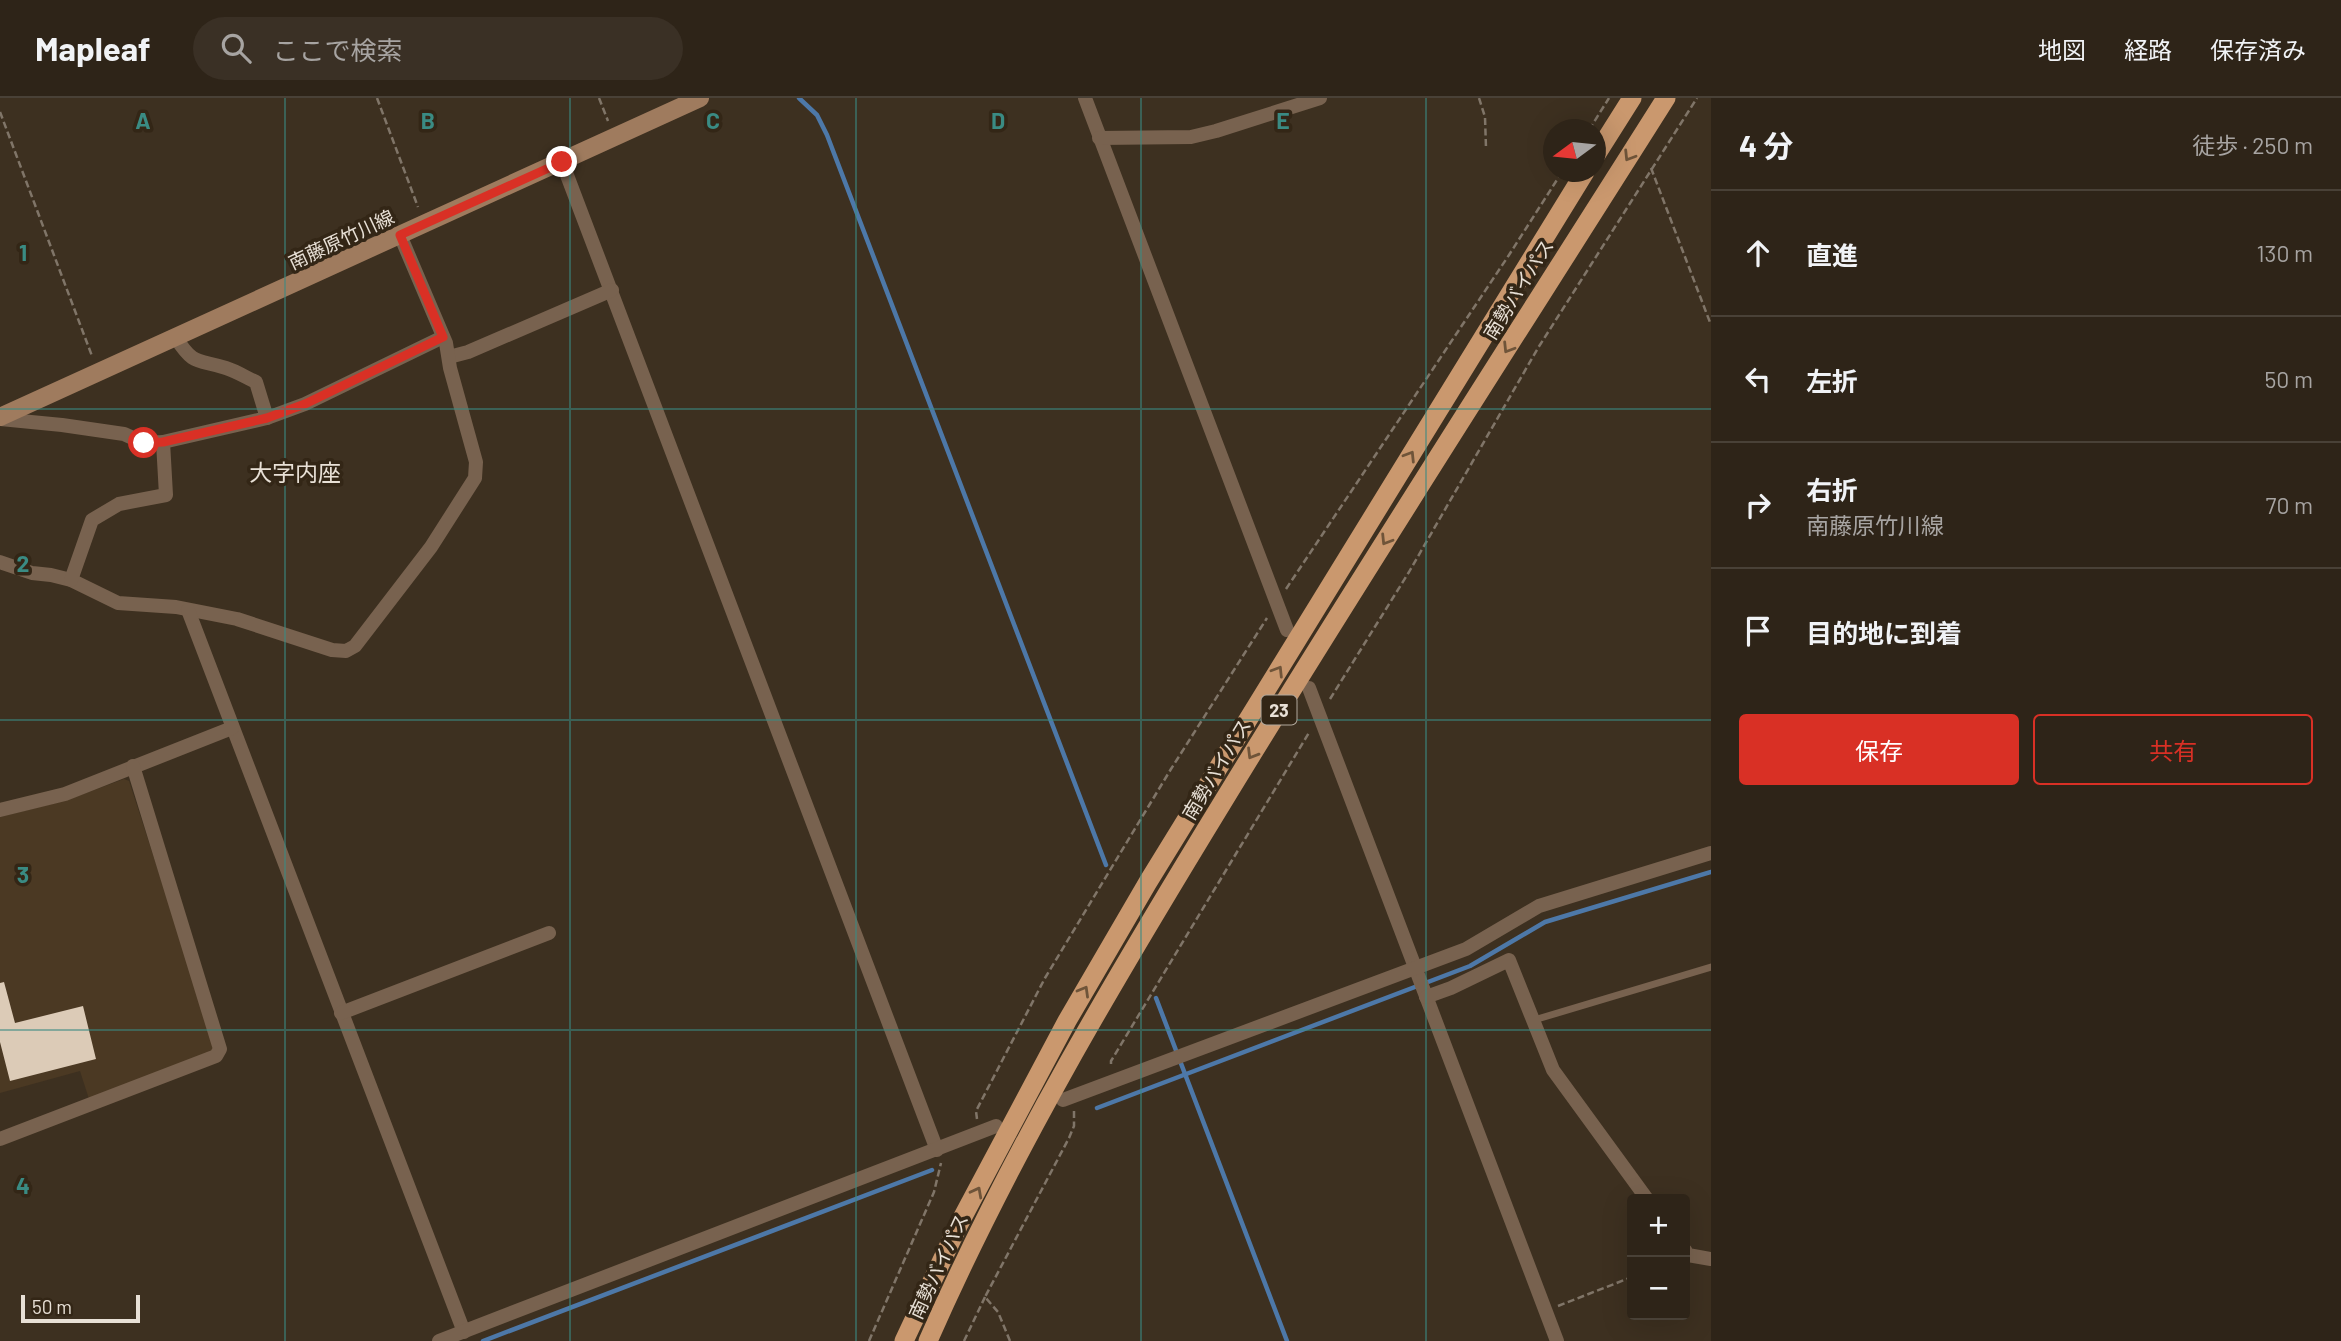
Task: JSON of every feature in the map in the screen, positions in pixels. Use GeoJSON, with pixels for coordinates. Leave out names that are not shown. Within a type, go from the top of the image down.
{"type":"FeatureCollection","features":[{"type":"Feature","properties":{"kind":"highway"},"geometry":{"type":"LineString","coordinates":[[1606,138],[1632,98]]}},
{"type":"Feature","properties":{"kind":"highway","name":"南勢バイパス"},"geometry":{"type":"LineString","coordinates":[[928,1341],[985,1219],[1104,999],[1277,714],[1666,98]]}},
{"type":"Feature","properties":{"kind":"highway","name":"南勢バイパス"},"geometry":{"type":"LineString","coordinates":[[904,1341],[959,1224],[1080,998],[1148,882],[1579,182]]}},
{"type":"Feature","properties":{"kind":"main road","name":"南藤原竹川線"},"geometry":{"type":"LineString","coordinates":[[0,418],[700,98]]}},
{"type":"Feature","properties":{"kind":"street"},"geometry":{"type":"LineString","coordinates":[[1085,98],[1287,630]]}},
{"type":"Feature","properties":{"kind":"street"},"geometry":{"type":"LineString","coordinates":[[1099,138],[1191,137],[1320,98]]}},
{"type":"Feature","properties":{"kind":"street"},"geometry":{"type":"LineString","coordinates":[[562,162],[937,1150]]}},
{"type":"Feature","properties":{"kind":"street"},"geometry":{"type":"LineString","coordinates":[[0,562],[32,573],[71,580],[118,603],[176,607],[237,619],[332,650],[346,651],[355,646],[431,547],[475,478],[476,462],[443,337],[400,235]]}},
{"type":"Feature","properties":{"kind":"street"},"geometry":{"type":"LineString","coordinates":[[449,358],[612,290]]}},
{"type":"Feature","properties":{"kind":"street"},"geometry":{"type":"LineString","coordinates":[[0,418],[124,434],[144,443],[163,442],[267,418],[305,404],[443,337]]}},
{"type":"Feature","properties":{"kind":"street"},"geometry":{"type":"LineString","coordinates":[[176,338],[187,355],[204,364],[227,368],[256,383],[267,418]]}},
{"type":"Feature","properties":{"kind":"street"},"geometry":{"type":"LineString","coordinates":[[71,580],[92,520],[120,504],[166,495],[163,442]]}},
{"type":"Feature","properties":{"kind":"street"},"geometry":{"type":"LineString","coordinates":[[188,610],[464,1332]]}},
{"type":"Feature","properties":{"kind":"street"},"geometry":{"type":"LineString","coordinates":[[1309,688],[1557,1341]]}},
{"type":"Feature","properties":{"kind":"street"},"geometry":{"type":"LineString","coordinates":[[0,810],[65,793],[232,728]]}},
{"type":"Feature","properties":{"kind":"street"},"geometry":{"type":"LineString","coordinates":[[0,1139],[216,1056],[219,1049],[133,766]]}},
{"type":"Feature","properties":{"kind":"street"},"geometry":{"type":"LineString","coordinates":[[1066,1098],[1417,972],[1466,949],[1539,906],[1711,853]]}},
{"type":"Feature","properties":{"kind":"street"},"geometry":{"type":"LineString","coordinates":[[341,1013],[549,933]]}},
{"type":"Feature","properties":{"kind":"street"},"geometry":{"type":"LineString","coordinates":[[1425,994],[1451,988],[1508,960],[1553,1070],[1643,1194]]}},
{"type":"Feature","properties":{"kind":"street"},"geometry":{"type":"LineString","coordinates":[[439,1341],[996,1126]]}},
{"type":"Feature","properties":{"kind":"street"},"geometry":{"type":"LineString","coordinates":[[1690,1255],[1711,1259]]}},
{"type":"Feature","properties":{"kind":"lane"},"geometry":{"type":"LineString","coordinates":[[1534,1020],[1711,967]]}},
{"type":"Feature","properties":{"kind":"path"},"geometry":{"type":"LineString","coordinates":[[377,98],[424,223]]}},
{"type":"Feature","properties":{"kind":"path"},"geometry":{"type":"LineString","coordinates":[[599,98],[614,136]]}},
{"type":"Feature","properties":{"kind":"path"},"geometry":{"type":"LineString","coordinates":[[1479,98],[1485,117],[1486,148]]}},
{"type":"Feature","properties":{"kind":"path"},"geometry":{"type":"LineString","coordinates":[[1596,119],[1609,98]]}},
{"type":"Feature","properties":{"kind":"path"},"geometry":{"type":"LineString","coordinates":[[1115,1081],[1111,1061],[1416,560],[1538,348],[1696,98]]}},
{"type":"Feature","properties":{"kind":"path"},"geometry":{"type":"LineString","coordinates":[[0,112],[98,372]]}},
{"type":"Feature","properties":{"kind":"path"},"geometry":{"type":"LineString","coordinates":[[1651,168],[1711,325]]}},
{"type":"Feature","properties":{"kind":"path"},"geometry":{"type":"LineString","coordinates":[[979,1133],[976,1111],[1045,978],[1171,769],[1277,602],[1556,182]]}},
{"type":"Feature","properties":{"kind":"path"},"geometry":{"type":"LineString","coordinates":[[964,1341],[1074,1126],[1075,1114],[1066,1098]]}},
{"type":"Feature","properties":{"kind":"path"},"geometry":{"type":"LineString","coordinates":[[869,1341],[934,1192],[941,1164],[937,1150]]}},
{"type":"Feature","properties":{"kind":"path"},"geometry":{"type":"LineString","coordinates":[[1546,1311],[1627,1279]]}},
{"type":"Feature","properties":{"kind":"path"},"geometry":{"type":"LineString","coordinates":[[985,1297],[998,1312],[1010,1341]]}},
{"type":"Feature","properties":{"kind":"shaded area"},"geometry":{"type":"Polygon","coordinates":[[[124,779],[129,781],[215,1046],[212,1054],[89,1099],[80,1071],[0,1093],[0,817],[67,800],[124,779]]]}},
{"type":"Feature","properties":{"kind":"building"},"geometry":{"type":"Polygon","coordinates":[[[4,982],[15,1023],[83,1006],[96,1059],[10,1081],[0,1042],[0,983],[4,982]]]}},
{"type":"Feature","properties":{"kind":"waterway"},"geometry":{"type":"LineString","coordinates":[[799,98],[817,115],[827,135],[1106,865]]}},
{"type":"Feature","properties":{"kind":"waterway"},"geometry":{"type":"LineString","coordinates":[[1097,1108],[1470,966],[1545,922],[1711,872]]}},
{"type":"Feature","properties":{"kind":"waterway"},"geometry":{"type":"LineString","coordinates":[[1156,998],[1287,1341]]}},
{"type":"Feature","properties":{"kind":"waterway"},"geometry":{"type":"LineString","coordinates":[[483,1341],[932,1170]]}},
{"type":"Feature","properties":{"kind":"district","name":"大字内座"},"geometry":{"type":"Point","coordinates":[295,472]}},
{"type":"Feature","properties":{"kind":"route"},"geometry":{"type":"LineString","coordinates":[[144,443],[163,442],[267,418],[305,404],[443,337],[400,235],[562,162]]}}]}
